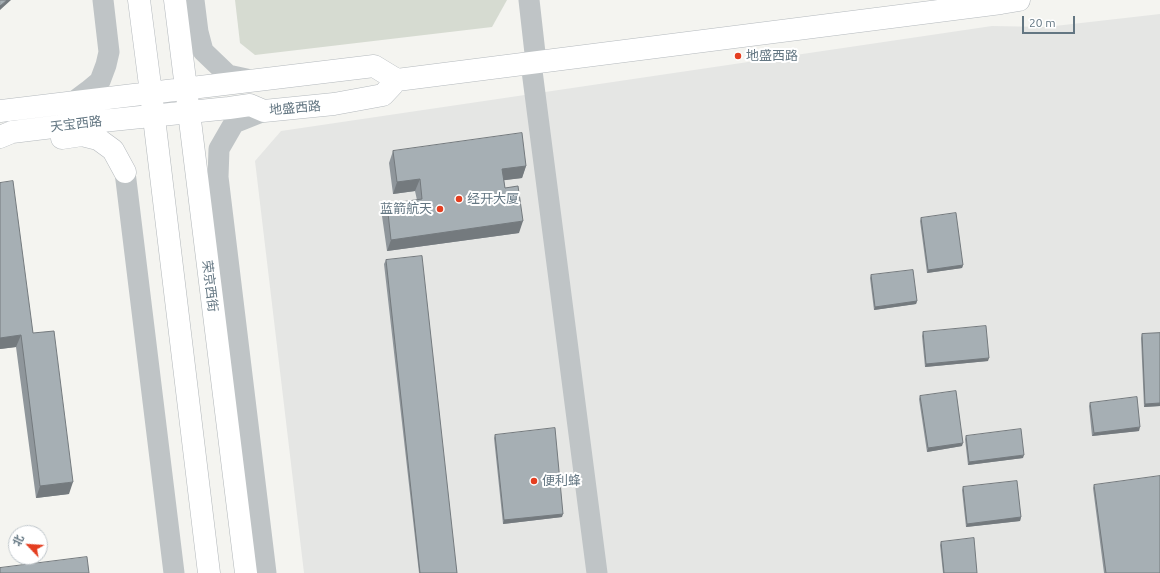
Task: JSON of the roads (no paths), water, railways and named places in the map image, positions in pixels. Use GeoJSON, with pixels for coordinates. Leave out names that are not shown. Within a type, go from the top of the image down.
{"type":"FeatureCollection","features":[{"type":"Feature","properties":{"kind":"street"},"geometry":{"type":"LineString","coordinates":[[72,103],[100,80],[106,65],[109,52],[102,0]]}},
{"type":"Feature","properties":{"kind":"street"},"geometry":{"type":"LineString","coordinates":[[139,0],[209,573]]}},
{"type":"Feature","properties":{"kind":"street","name":"荣京西街"},"geometry":{"type":"LineString","coordinates":[[175,0],[246,573]]}},
{"type":"Feature","properties":{"kind":"street"},"geometry":{"type":"LineString","coordinates":[[194,0],[198,32],[203,51],[228,75],[251,80]]}},
{"type":"Feature","properties":{"kind":"street"},"geometry":{"type":"LineString","coordinates":[[529,0],[533,63],[597,573]]}},
{"type":"Feature","properties":{"kind":"street"},"geometry":{"type":"LineString","coordinates":[[186,88],[374,66],[397,80],[1019,0]]}},
{"type":"Feature","properties":{"kind":"street","name":"地盛西路"},"geometry":{"type":"LineString","coordinates":[[154,116],[250,105],[264,111],[334,104],[382,95],[397,80]]}},
{"type":"Feature","properties":{"kind":"street","name":"天宝西路"},"geometry":{"type":"LineString","coordinates":[[0,112],[186,88]]}},
{"type":"Feature","properties":{"kind":"street"},"geometry":{"type":"LineString","coordinates":[[264,111],[234,123],[219,149],[218,177],[266,573]]}},
{"type":"Feature","properties":{"kind":"street","name":"天宝西路"},"geometry":{"type":"LineString","coordinates":[[0,139],[12,132],[154,116]]}},
{"type":"Feature","properties":{"kind":"street"},"geometry":{"type":"LineString","coordinates":[[0,139],[15,144],[82,135],[98,139],[113,150],[125,172],[174,573]]}},
{"type":"Feature","properties":{"kind":"place","name":"地盛西路"},"geometry":{"type":"Point","coordinates":[738,56]}},
{"type":"Feature","properties":{"kind":"place","name":"经开大厦"},"geometry":{"type":"Point","coordinates":[459,199]}},
{"type":"Feature","properties":{"kind":"place","name":"蓝箭航天"},"geometry":{"type":"Point","coordinates":[440,209]}},
{"type":"Feature","properties":{"kind":"place","name":"便利蜂"},"geometry":{"type":"Point","coordinates":[534,481]}}]}
